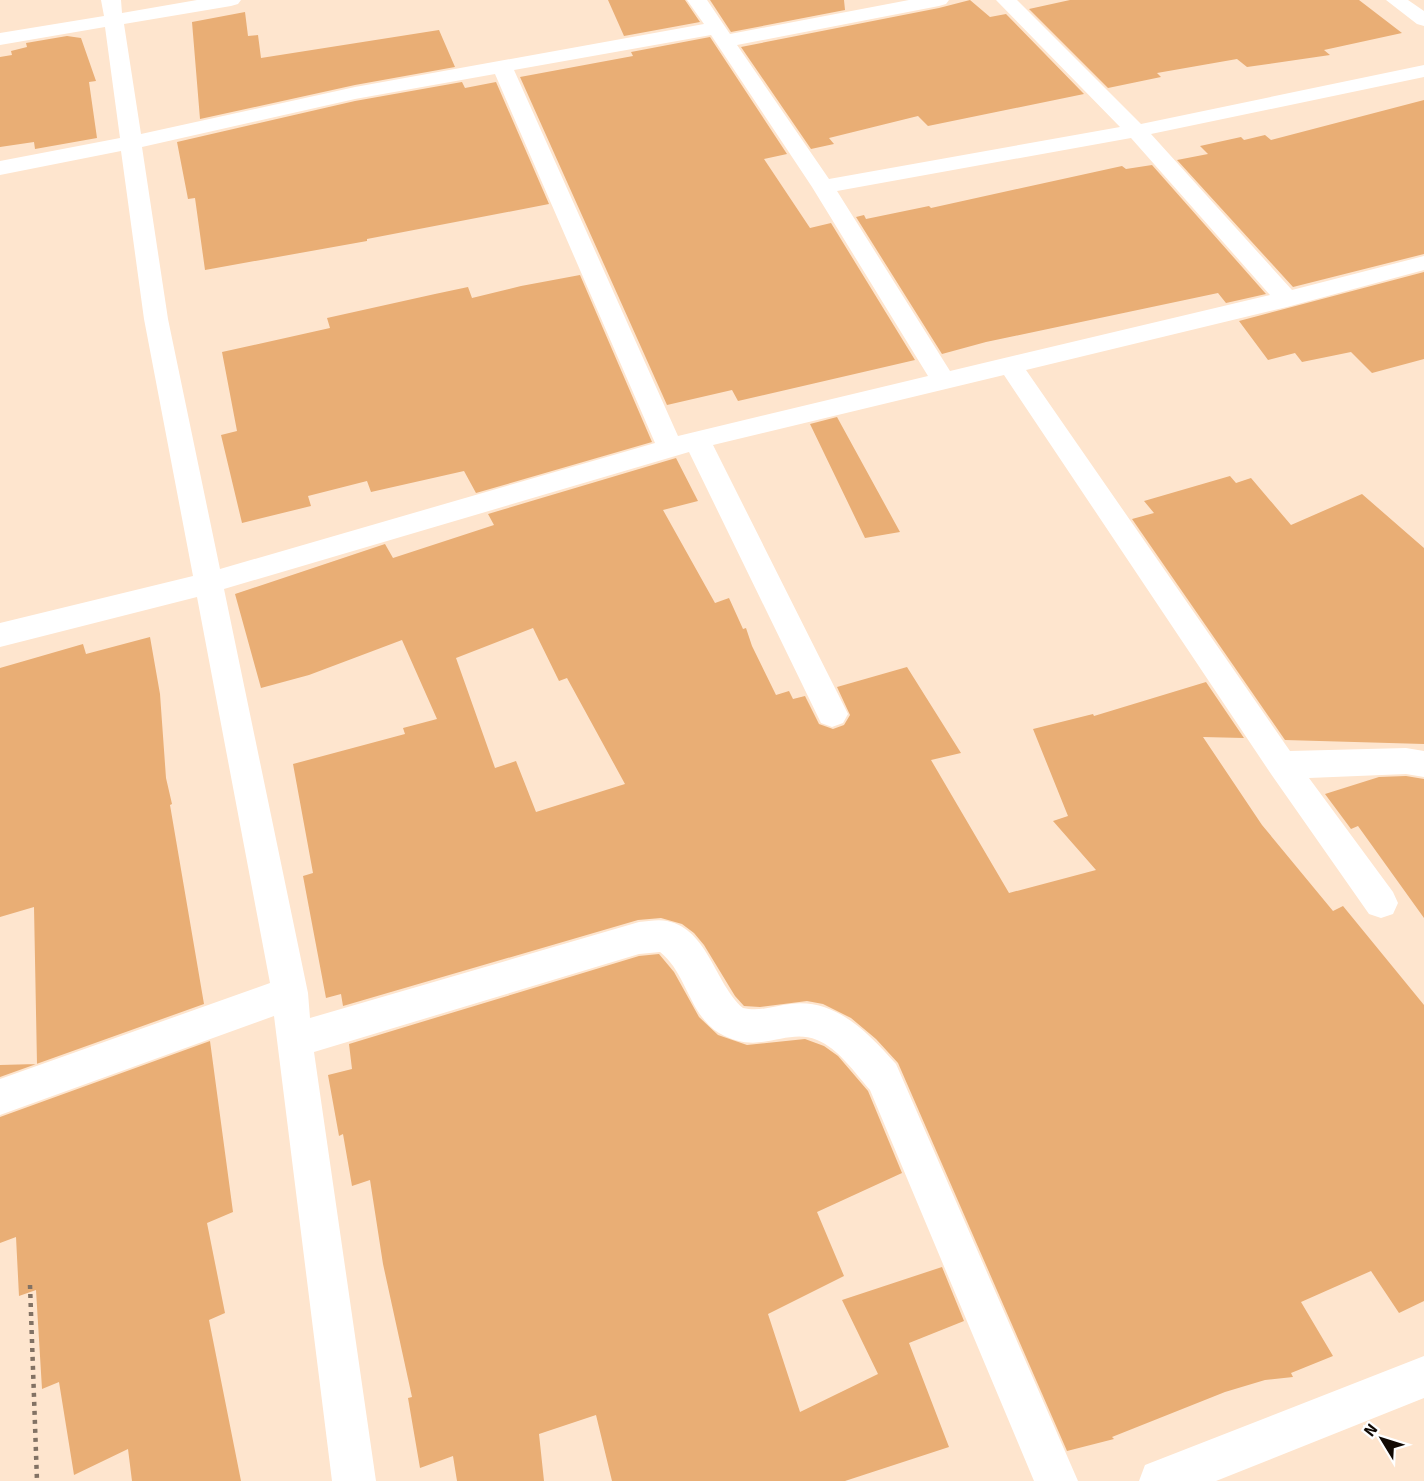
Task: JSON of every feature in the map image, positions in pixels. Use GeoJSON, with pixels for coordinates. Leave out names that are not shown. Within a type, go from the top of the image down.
{"type":"FeatureCollection","features":[{"type":"Feature","properties":{"kind":"street"},"geometry":{"type":"LineString","coordinates":[[0,39],[112,10],[231,0]]}},
{"type":"Feature","properties":{"kind":"street"},"geometry":{"type":"LineString","coordinates":[[697,0],[823,187],[944,381]]}},
{"type":"Feature","properties":{"kind":"street"},"geometry":{"type":"LineString","coordinates":[[0,168],[130,143],[344,96],[502,66],[939,0]]}},
{"type":"Feature","properties":{"kind":"street"},"geometry":{"type":"LineString","coordinates":[[1006,0],[1136,131],[1287,299]]}},
{"type":"Feature","properties":{"kind":"street"},"geometry":{"type":"LineString","coordinates":[[1396,0],[1424,20]]}},
{"type":"Feature","properties":{"kind":"street"},"geometry":{"type":"LineString","coordinates":[[112,10],[156,319],[290,993],[294,1040],[354,1481]]}},
{"type":"Feature","properties":{"kind":"street"},"geometry":{"type":"LineString","coordinates":[[502,66],[669,448]]}},
{"type":"Feature","properties":{"kind":"street"},"geometry":{"type":"LineString","coordinates":[[823,187],[1136,131],[1424,71]]}},
{"type":"Feature","properties":{"kind":"street"},"geometry":{"type":"LineString","coordinates":[[0,635],[209,583],[697,440],[1287,299],[1424,263]]}},
{"type":"Feature","properties":{"kind":"street"},"geometry":{"type":"LineString","coordinates":[[1010,365],[1282,765],[1381,903]]}},
{"type":"Feature","properties":{"kind":"street"},"geometry":{"type":"LineString","coordinates":[[697,440],[832,714]]}},
{"type":"Feature","properties":{"kind":"street"},"geometry":{"type":"LineString","coordinates":[[1282,765],[1406,761],[1424,764]]}},
{"type":"Feature","properties":{"kind":"street"},"geometry":{"type":"LineString","coordinates":[[294,1040],[639,938],[666,936],[683,951],[722,1015],[742,1026],[768,1026],[793,1020],[823,1022],[846,1038],[883,1077],[1056,1481]]}},
{"type":"Feature","properties":{"kind":"street"},"geometry":{"type":"LineString","coordinates":[[0,1096],[290,993]]}},
{"type":"Feature","properties":{"kind":"street"},"geometry":{"type":"LineString","coordinates":[[1161,1481],[1424,1377]]}},
{"type":"Feature","properties":{"kind":"path"},"geometry":{"type":"LineString","coordinates":[[30,1285],[37,1481]]}},
{"type":"Feature","properties":{"kind":"building"},"geometry":{"type":"Polygon","coordinates":[[[608,0],[685,0],[700,22],[624,36],[608,0]]]}},
{"type":"Feature","properties":{"kind":"building"},"geometry":{"type":"Polygon","coordinates":[[[710,0],[844,0],[845,10],[731,32],[710,0]]]}},
{"type":"Feature","properties":{"kind":"building"},"geometry":{"type":"Polygon","coordinates":[[[970,0],[990,17],[1006,14],[1084,94],[928,126],[918,116],[829,138],[834,144],[811,149],[741,47],[939,8],[970,0]]]}},
{"type":"Feature","properties":{"kind":"building"},"geometry":{"type":"Polygon","coordinates":[[[1070,0],[1359,0],[1402,33],[1324,50],[1330,55],[1247,67],[1237,59],[1157,73],[1161,77],[1108,88],[1029,9],[1070,0]]]}},
{"type":"Feature","properties":{"kind":"building"},"geometry":{"type":"Polygon","coordinates":[[[245,12],[248,36],[258,35],[261,58],[439,30],[455,67],[355,85],[200,119],[192,22],[245,12]]]}},
{"type":"Feature","properties":{"kind":"building"},"geometry":{"type":"Polygon","coordinates":[[[67,36],[81,38],[96,81],[89,82],[97,138],[35,149],[34,142],[0,147],[0,57],[12,55],[11,51],[27,47],[26,43],[67,36]]]}},
{"type":"Feature","properties":{"kind":"building"},"geometry":{"type":"Polygon","coordinates":[[[710,37],[787,154],[764,159],[810,228],[831,223],[915,360],[738,401],[732,390],[667,405],[520,77],[633,56],[631,52],[710,37]]]}},
{"type":"Feature","properties":{"kind":"building"},"geometry":{"type":"Polygon","coordinates":[[[462,82],[465,88],[496,82],[549,204],[367,239],[367,241],[205,270],[195,198],[188,199],[177,142],[355,101],[462,82]]]}},
{"type":"Feature","properties":{"kind":"building"},"geometry":{"type":"Polygon","coordinates":[[[1424,100],[1424,254],[1293,287],[1177,160],[1208,154],[1200,146],[1241,137],[1244,140],[1265,135],[1271,140],[1424,100]]]}},
{"type":"Feature","properties":{"kind":"building"},"geometry":{"type":"Polygon","coordinates":[[[1152,165],[1266,294],[1226,303],[1218,293],[986,342],[942,354],[856,217],[864,215],[866,219],[929,206],[931,208],[1122,166],[1126,169],[1152,165]]]}},
{"type":"Feature","properties":{"kind":"building"},"geometry":{"type":"Polygon","coordinates":[[[1424,272],[1424,359],[1372,373],[1351,352],[1302,362],[1295,353],[1268,360],[1239,321],[1424,272]]]}},
{"type":"Feature","properties":{"kind":"building"},"geometry":{"type":"Polygon","coordinates":[[[580,275],[652,442],[476,493],[464,471],[371,492],[367,481],[308,496],[311,506],[242,523],[221,435],[237,431],[222,352],[330,328],[327,318],[435,294],[468,287],[472,298],[580,275]]]}},
{"type":"Feature","properties":{"kind":"building"},"geometry":{"type":"Polygon","coordinates":[[[837,417],[900,532],[865,538],[810,424],[837,417]]]}},
{"type":"Feature","properties":{"kind":"building"},"geometry":{"type":"Polygon","coordinates":[[[676,458],[698,501],[663,510],[715,603],[729,598],[743,629],[746,628],[752,646],[776,695],[789,691],[793,699],[805,696],[819,724],[833,729],[844,725],[850,715],[837,687],[907,667],[961,753],[931,760],[1009,893],[1096,870],[1053,821],[1068,816],[1033,729],[1093,714],[1094,716],[1206,682],[1244,738],[1203,737],[1262,825],[1333,911],[1343,906],[1424,1005],[1424,1301],[1399,1313],[1371,1271],[1301,1302],[1333,1356],[1291,1373],[1293,1377],[1265,1380],[1225,1392],[1112,1437],[1114,1439],[1067,1451],[898,1063],[876,1039],[851,1018],[823,1004],[807,1001],[760,1007],[744,1006],[694,933],[682,924],[661,918],[638,920],[343,1006],[341,994],[326,998],[303,876],[313,873],[293,764],[405,734],[403,728],[437,719],[402,640],[309,675],[261,688],[235,594],[385,544],[393,558],[494,525],[488,514],[676,458]],[[533,628],[456,658],[495,768],[516,761],[536,812],[625,784],[567,678],[559,681],[533,628]]]}},
{"type":"Feature","properties":{"kind":"building"},"geometry":{"type":"Polygon","coordinates":[[[1230,476],[1236,483],[1251,478],[1291,525],[1362,494],[1424,548],[1424,744],[1285,740],[1132,519],[1154,513],[1144,501],[1230,476]]]}},
{"type":"Feature","properties":{"kind":"building"},"geometry":{"type":"Polygon","coordinates":[[[150,637],[160,694],[166,778],[204,1004],[37,1064],[34,907],[0,917],[0,668],[83,644],[86,654],[150,637]]]}},
{"type":"Feature","properties":{"kind":"building"},"geometry":{"type":"Polygon","coordinates":[[[1406,776],[1424,779],[1424,918],[1358,826],[1351,829],[1325,794],[1379,777],[1406,776]]]}},
{"type":"Feature","properties":{"kind":"building"},"geometry":{"type":"Polygon","coordinates":[[[659,954],[674,972],[699,1017],[718,1035],[747,1045],[805,1039],[824,1046],[838,1056],[868,1091],[902,1173],[817,1212],[844,1276],[768,1314],[800,1412],[878,1374],[842,1300],[942,1267],[964,1321],[909,1343],[949,1447],[845,1481],[612,1481],[596,1415],[539,1434],[544,1481],[457,1481],[453,1456],[420,1468],[408,1398],[412,1397],[383,1264],[370,1180],[352,1186],[343,1134],[339,1136],[328,1075],[352,1069],[349,1044],[639,956],[659,954]]]}},
{"type":"Feature","properties":{"kind":"building"},"geometry":{"type":"Polygon","coordinates":[[[210,1041],[233,1212],[207,1223],[225,1313],[209,1320],[241,1481],[132,1481],[128,1449],[74,1475],[59,1382],[42,1389],[36,1290],[19,1296],[16,1237],[0,1243],[0,1117],[210,1041]]]}},
{"type":"Feature","properties":{"kind":"building"},"geometry":{"type":"Polygon","coordinates":[[[36,1064],[0,1077],[0,1065],[36,1064]]]}}]}
